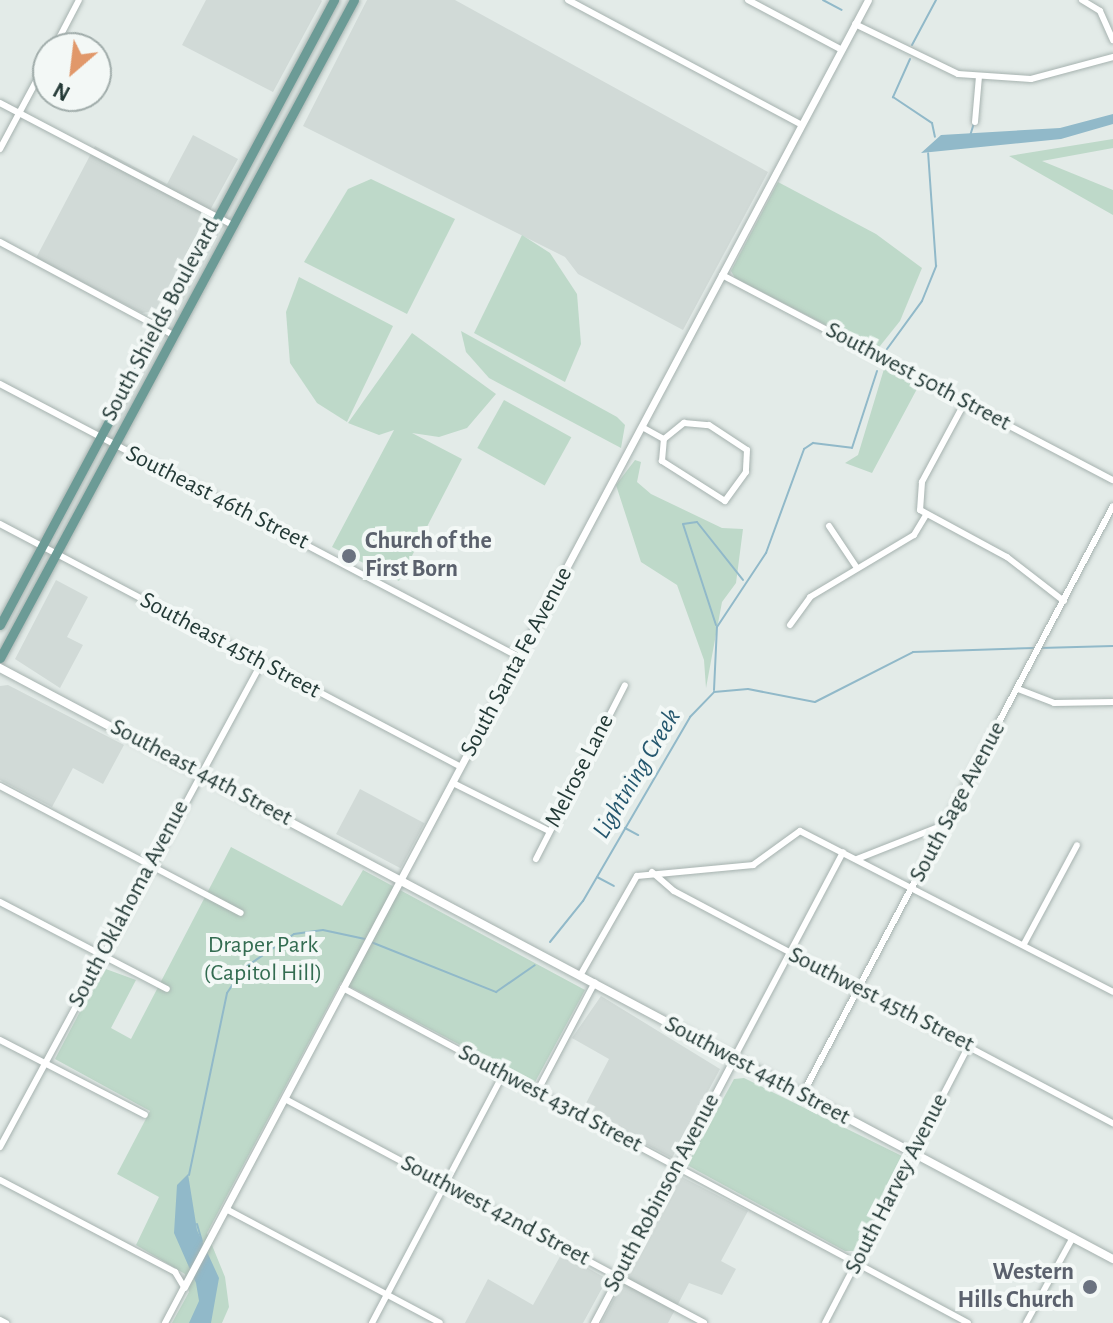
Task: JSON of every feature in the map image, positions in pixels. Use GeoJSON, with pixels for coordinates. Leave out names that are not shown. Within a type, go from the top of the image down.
{"type":"FeatureCollection","features":[{"type":"Feature","properties":{"kind":"main road","name":"South Shields Boulevard"},"geometry":{"type":"LineString","coordinates":[[0,625],[336,0]]}},
{"type":"Feature","properties":{"kind":"main road","name":"South Shields Boulevard"},"geometry":{"type":"LineString","coordinates":[[0,658],[353,3]]}},
{"type":"Feature","properties":{"kind":"main road","name":"Southeast 44th Street"},"geometry":{"type":"LineString","coordinates":[[0,668],[402,879]]}},
{"type":"Feature","properties":{"kind":"main road","name":"Southwest 44th Street"},"geometry":{"type":"LineString","coordinates":[[402,879],[581,974],[801,1097],[1113,1259]]}},
{"type":"Feature","properties":{"kind":"street"},"geometry":{"type":"LineString","coordinates":[[336,0],[353,3]]}},
{"type":"Feature","properties":{"kind":"street"},"geometry":{"type":"LineString","coordinates":[[568,0],[802,125]]}},
{"type":"Feature","properties":{"kind":"street"},"geometry":{"type":"LineString","coordinates":[[748,0],[842,50]]}},
{"type":"Feature","properties":{"kind":"street","name":"South Santa Fe Avenue"},"geometry":{"type":"LineString","coordinates":[[165,1323],[868,0]]}},
{"type":"Feature","properties":{"kind":"street"},"geometry":{"type":"LineString","coordinates":[[1082,0],[1100,11],[1113,40]]}},
{"type":"Feature","properties":{"kind":"street"},"geometry":{"type":"LineString","coordinates":[[61,32],[76,1]]}},
{"type":"Feature","properties":{"kind":"street"},"geometry":{"type":"LineString","coordinates":[[855,24],[911,53],[979,76],[1031,79],[1113,57]]}},
{"type":"Feature","properties":{"kind":"street"},"geometry":{"type":"LineString","coordinates":[[975,122],[979,76]]}},
{"type":"Feature","properties":{"kind":"street"},"geometry":{"type":"LineString","coordinates":[[0,149],[32,90]]}},
{"type":"Feature","properties":{"kind":"street"},"geometry":{"type":"LineString","coordinates":[[0,103],[234,226]]}},
{"type":"Feature","properties":{"kind":"street"},"geometry":{"type":"LineString","coordinates":[[0,242],[175,336]]}},
{"type":"Feature","properties":{"kind":"street","name":"Southwest 50th Street"},"geometry":{"type":"LineString","coordinates":[[722,275],[1113,480]]}},
{"type":"Feature","properties":{"kind":"street","name":"Southeast 46th Street"},"geometry":{"type":"LineString","coordinates":[[0,384],[519,657]]}},
{"type":"Feature","properties":{"kind":"street"},"geometry":{"type":"LineString","coordinates":[[965,402],[917,494],[926,515],[996,551],[1064,601]]}},
{"type":"Feature","properties":{"kind":"street"},"geometry":{"type":"LineString","coordinates":[[684,423],[709,425],[747,450],[740,484],[725,501],[694,488],[662,461],[664,439],[684,423]]}},
{"type":"Feature","properties":{"kind":"street"},"geometry":{"type":"LineString","coordinates":[[642,427],[664,439]]}},
{"type":"Feature","properties":{"kind":"street","name":"South Sage Avenue"},"geometry":{"type":"LineString","coordinates":[[801,1097],[1113,506]]}},
{"type":"Feature","properties":{"kind":"street"},"geometry":{"type":"LineString","coordinates":[[790,625],[810,597],[914,535],[926,515]]}},
{"type":"Feature","properties":{"kind":"street","name":"Southeast 45th Street"},"geometry":{"type":"LineString","coordinates":[[0,524],[461,767]]}},
{"type":"Feature","properties":{"kind":"street"},"geometry":{"type":"LineString","coordinates":[[829,526],[857,568]]}},
{"type":"Feature","properties":{"kind":"street","name":"South Oklahoma Avenue"},"geometry":{"type":"LineString","coordinates":[[0,1147],[149,864],[262,662]]}},
{"type":"Feature","properties":{"kind":"street","name":"Melrose Lane"},"geometry":{"type":"LineString","coordinates":[[536,859],[625,685]]}},
{"type":"Feature","properties":{"kind":"street"},"geometry":{"type":"LineString","coordinates":[[1018,689],[1054,703],[1113,702]]}},
{"type":"Feature","properties":{"kind":"street"},"geometry":{"type":"LineString","coordinates":[[453,783],[549,831]]}},
{"type":"Feature","properties":{"kind":"street"},"geometry":{"type":"LineString","coordinates":[[0,786],[241,913]]}},
{"type":"Feature","properties":{"kind":"street"},"geometry":{"type":"LineString","coordinates":[[857,859],[946,824]]}},
{"type":"Feature","properties":{"kind":"street"},"geometry":{"type":"LineString","coordinates":[[581,974],[626,886],[652,872],[753,865],[794,833],[843,852],[1113,992]]}},
{"type":"Feature","properties":{"kind":"street"},"geometry":{"type":"LineString","coordinates":[[1024,944],[1077,845]]}},
{"type":"Feature","properties":{"kind":"street","name":"South Robinson Avenue"},"geometry":{"type":"LineString","coordinates":[[594,1323],[843,852]]}},
{"type":"Feature","properties":{"kind":"street","name":"Southwest 45th Street"},"geometry":{"type":"LineString","coordinates":[[652,872],[790,953],[1113,1123]]}},
{"type":"Feature","properties":{"kind":"street"},"geometry":{"type":"LineString","coordinates":[[0,902],[167,989]]}},
{"type":"Feature","properties":{"kind":"street"},"geometry":{"type":"LineString","coordinates":[[537,1092],[595,982]]}},
{"type":"Feature","properties":{"kind":"street","name":"Southwest 43rd Street"},"geometry":{"type":"LineString","coordinates":[[343,988],[968,1323]]}},
{"type":"Feature","properties":{"kind":"street"},"geometry":{"type":"LineString","coordinates":[[0,1040],[145,1115]]}},
{"type":"Feature","properties":{"kind":"street","name":"South Harvey Avenue"},"geometry":{"type":"LineString","coordinates":[[825,1323],[969,1045]]}},
{"type":"Feature","properties":{"kind":"street"},"geometry":{"type":"LineString","coordinates":[[372,1323],[503,1075]]}},
{"type":"Feature","properties":{"kind":"street","name":"Southwest 42nd Street"},"geometry":{"type":"LineString","coordinates":[[285,1099],[704,1323]]}},
{"type":"Feature","properties":{"kind":"street"},"geometry":{"type":"LineString","coordinates":[[0,1180],[167,1267],[184,1287]]}},
{"type":"Feature","properties":{"kind":"street"},"geometry":{"type":"LineString","coordinates":[[226,1209],[440,1323]]}},
{"type":"Feature","properties":{"kind":"street"},"geometry":{"type":"LineString","coordinates":[[1026,1323],[1073,1237]]}},
{"type":"Feature","properties":{"kind":"street"},"geometry":{"type":"LineString","coordinates":[[0,1320],[6,1323]]}},
{"type":"Feature","properties":{"kind":"shaded area"},"geometry":{"type":"Polygon","coordinates":[[[206,0],[322,1],[273,92],[182,45],[206,0]]]}},
{"type":"Feature","properties":{"kind":"shaded area"},"geometry":{"type":"Polygon","coordinates":[[[367,0],[455,0],[768,172],[683,330],[578,274],[565,257],[303,126],[367,0]]]}},
{"type":"Feature","properties":{"kind":"shaded area"},"geometry":{"type":"Polygon","coordinates":[[[193,135],[238,159],[155,311],[142,313],[36,258],[95,146],[167,184],[193,135]]]}},
{"type":"Feature","properties":{"kind":"shaded area"},"geometry":{"type":"Polygon","coordinates":[[[56,580],[88,597],[67,637],[83,645],[60,688],[15,659],[56,580]]]}},
{"type":"Feature","properties":{"kind":"shaded area"},"geometry":{"type":"Polygon","coordinates":[[[8,685],[124,745],[103,784],[73,768],[52,807],[0,780],[0,686],[8,685]]]}},
{"type":"Feature","properties":{"kind":"shaded area"},"geometry":{"type":"Polygon","coordinates":[[[360,789],[424,823],[401,868],[336,834],[360,789]]]}},
{"type":"Feature","properties":{"kind":"shaded area"},"geometry":{"type":"Polygon","coordinates":[[[601,996],[720,1069],[672,1158],[582,1111],[609,1059],[572,1038],[601,996]]]}},
{"type":"Feature","properties":{"kind":"shaded area"},"geometry":{"type":"Polygon","coordinates":[[[680,1176],[748,1211],[721,1261],[736,1269],[722,1295],[689,1283],[668,1323],[601,1323],[680,1176]]]}},
{"type":"Feature","properties":{"kind":"shaded area"},"geometry":{"type":"Polygon","coordinates":[[[562,1253],[607,1279],[583,1323],[465,1323],[488,1279],[533,1305],[562,1253]]]}},
{"type":"Feature","properties":{"kind":"green space"},"geometry":{"type":"Polygon","coordinates":[[[1113,139],[1113,148],[1042,161],[1113,190],[1113,215],[1009,156],[1113,139]]]}},
{"type":"Feature","properties":{"kind":"green space"},"geometry":{"type":"Polygon","coordinates":[[[371,179],[455,219],[407,314],[304,262],[348,189],[371,179]]]}},
{"type":"Feature","properties":{"kind":"green space"},"geometry":{"type":"Polygon","coordinates":[[[778,182],[876,234],[922,268],[900,321],[876,351],[735,278],[731,271],[778,182]]]}},
{"type":"Feature","properties":{"kind":"green space"},"geometry":{"type":"Polygon","coordinates":[[[522,235],[550,253],[577,294],[581,344],[565,382],[474,333],[522,235]]]}},
{"type":"Feature","properties":{"kind":"green space"},"geometry":{"type":"Polygon","coordinates":[[[299,277],[393,326],[347,422],[317,403],[290,363],[286,312],[299,277]]]}},
{"type":"Feature","properties":{"kind":"green space"},"geometry":{"type":"Polygon","coordinates":[[[461,331],[617,417],[625,425],[621,448],[489,378],[466,352],[461,331]]]}},
{"type":"Feature","properties":{"kind":"green space"},"geometry":{"type":"Polygon","coordinates":[[[412,333],[496,394],[467,428],[439,437],[412,433],[462,459],[399,581],[332,547],[394,430],[379,435],[348,423],[412,333]]]}},
{"type":"Feature","properties":{"kind":"green space"},"geometry":{"type":"Polygon","coordinates":[[[884,369],[918,387],[872,473],[845,463],[858,455],[884,369]]]}},
{"type":"Feature","properties":{"kind":"green space"},"geometry":{"type":"Polygon","coordinates":[[[504,400],[571,437],[545,485],[477,448],[504,400]]]}},
{"type":"Feature","properties":{"kind":"green space"},"geometry":{"type":"Polygon","coordinates":[[[635,460],[641,462],[637,482],[651,494],[722,528],[743,529],[736,583],[722,602],[706,688],[704,660],[677,585],[641,562],[616,485],[635,460]]]}},
{"type":"Feature","properties":{"kind":"green space","name":"Draper Park (Capitol Hill)"},"geometry":{"type":"Polygon","coordinates":[[[231,847],[342,906],[363,870],[585,990],[534,1084],[341,982],[207,1233],[225,1277],[229,1307],[222,1323],[172,1323],[189,1292],[185,1274],[136,1245],[159,1197],[117,1174],[150,1111],[55,1059],[103,968],[136,980],[111,1028],[131,1039],[231,847]]]}},
{"type":"Feature","properties":{"kind":"green space"},"geometry":{"type":"Polygon","coordinates":[[[744,1078],[902,1156],[858,1251],[845,1251],[687,1165],[734,1079],[744,1078]]]}},
{"type":"Feature","properties":{"kind":"water"},"geometry":{"type":"Polygon","coordinates":[[[1113,114],[1113,124],[1061,139],[921,153],[941,135],[1060,128],[1113,114]]]}},
{"type":"Feature","properties":{"kind":"water"},"geometry":{"type":"Polygon","coordinates":[[[188,1174],[197,1230],[219,1278],[211,1323],[189,1323],[199,1301],[196,1283],[174,1233],[177,1185],[188,1174]]]}},
{"type":"Feature","properties":{"kind":"waterway"},"geometry":{"type":"LineString","coordinates":[[823,0],[842,10]]}},
{"type":"Feature","properties":{"kind":"waterway"},"geometry":{"type":"LineString","coordinates":[[912,45],[936,0]]}},
{"type":"Feature","properties":{"kind":"waterway"},"geometry":{"type":"LineString","coordinates":[[910,59],[893,97],[932,123],[935,137]]}},
{"type":"Feature","properties":{"kind":"waterway"},"geometry":{"type":"LineString","coordinates":[[970,136],[974,123]]}},
{"type":"Feature","properties":{"kind":"waterway"},"geometry":{"type":"LineString","coordinates":[[887,349],[922,301],[936,266],[928,153]]}},
{"type":"Feature","properties":{"kind":"waterway"},"geometry":{"type":"LineString","coordinates":[[714,690],[717,627],[766,553],[804,449],[813,443],[852,448],[877,371]]}},
{"type":"Feature","properties":{"kind":"waterway"},"geometry":{"type":"LineString","coordinates":[[716,625],[683,524],[697,522],[743,580]]}},
{"type":"Feature","properties":{"kind":"waterway","name":"Lightning Creek"},"geometry":{"type":"LineString","coordinates":[[1040,648],[1113,646]]}},
{"type":"Feature","properties":{"kind":"waterway","name":"Lightning Creek"},"geometry":{"type":"LineString","coordinates":[[550,942],[583,901],[690,717],[714,692],[748,689],[815,702],[913,652],[1034,648]]}},
{"type":"Feature","properties":{"kind":"waterway"},"geometry":{"type":"LineString","coordinates":[[625,828],[638,835]]}},
{"type":"Feature","properties":{"kind":"waterway"},"geometry":{"type":"LineString","coordinates":[[597,877],[614,886]]}},
{"type":"Feature","properties":{"kind":"waterway","name":"Lightning Creek"},"geometry":{"type":"LineString","coordinates":[[189,1175],[227,993],[244,968],[294,934],[323,930],[365,939]]}},
{"type":"Feature","properties":{"kind":"waterway","name":"Lightning Creek"},"geometry":{"type":"LineString","coordinates":[[371,942],[496,992],[535,965]]}},
{"type":"Feature","properties":{"kind":"waterway","name":"Lightning Creek"},"geometry":{"type":"LineString","coordinates":[[197,1224],[202,1241]]}},
{"type":"Feature","properties":{"kind":"place","name":"Church of the First Born"},"geometry":{"type":"Point","coordinates":[349,556]}},
{"type":"Feature","properties":{"kind":"place","name":"Western Hills Church"},"geometry":{"type":"Point","coordinates":[1090,1287]}}]}
